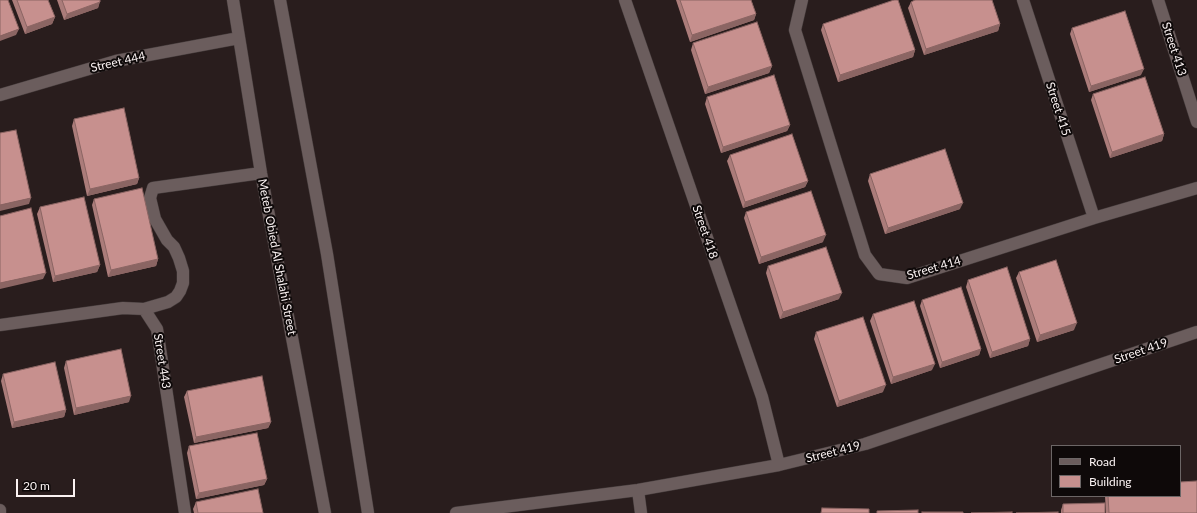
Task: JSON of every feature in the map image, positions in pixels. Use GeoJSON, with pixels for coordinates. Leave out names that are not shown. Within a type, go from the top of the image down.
{"type":"FeatureCollection","features":[{"type":"Feature","properties":{"kind":"street","name":"Meteb Obied Al Shalahi Street"},"geometry":{"type":"LineString","coordinates":[[233,0],[261,173],[325,513]]}},
{"type":"Feature","properties":{"kind":"street"},"geometry":{"type":"LineString","coordinates":[[280,0],[327,254],[368,513]]}},
{"type":"Feature","properties":{"kind":"street","name":"Street 418"},"geometry":{"type":"LineString","coordinates":[[625,0],[762,397],[779,465]]}},
{"type":"Feature","properties":{"kind":"street","name":"Street 414"},"geometry":{"type":"LineString","coordinates":[[802,0],[795,30],[865,255],[879,274],[907,278],[1094,218],[1197,188]]}},
{"type":"Feature","properties":{"kind":"street","name":"Street 415"},"geometry":{"type":"LineString","coordinates":[[1023,0],[1094,218]]}},
{"type":"Feature","properties":{"kind":"street","name":"Street 413"},"geometry":{"type":"LineString","coordinates":[[1158,0],[1197,122]]}},
{"type":"Feature","properties":{"kind":"street","name":"Street 444"},"geometry":{"type":"LineString","coordinates":[[0,95],[116,60],[239,38]]}},
{"type":"Feature","properties":{"kind":"street"},"geometry":{"type":"LineString","coordinates":[[0,325],[123,308],[144,309],[168,302],[176,297],[180,291],[183,283],[183,271],[174,247],[155,219],[150,198],[153,188],[261,173]]}},
{"type":"Feature","properties":{"kind":"street","name":"Street 443"},"geometry":{"type":"LineString","coordinates":[[144,309],[157,329],[185,513]]}},
{"type":"Feature","properties":{"kind":"street","name":"Street 419"},"geometry":{"type":"LineString","coordinates":[[456,513],[638,490],[779,465],[865,444],[1197,332]]}},
{"type":"Feature","properties":{"kind":"street"},"geometry":{"type":"LineString","coordinates":[[638,490],[641,513]]}},
{"type":"Feature","properties":{"kind":"building"},"geometry":{"type":"Polygon","coordinates":[[[0,0],[8,0],[19,29],[0,36],[0,0]]]}},
{"type":"Feature","properties":{"kind":"building"},"geometry":{"type":"Polygon","coordinates":[[[17,0],[48,0],[55,17],[27,27],[17,0]]]}},
{"type":"Feature","properties":{"kind":"building"},"geometry":{"type":"Polygon","coordinates":[[[62,0],[100,0],[100,2],[67,14],[62,0]]]}},
{"type":"Feature","properties":{"kind":"building"},"geometry":{"type":"Polygon","coordinates":[[[680,0],[751,0],[756,14],[692,35],[680,0]]]}},
{"type":"Feature","properties":{"kind":"building"},"geometry":{"type":"Polygon","coordinates":[[[894,0],[898,0],[915,50],[840,75],[823,24],[894,0]]]}},
{"type":"Feature","properties":{"kind":"building"},"geometry":{"type":"Polygon","coordinates":[[[915,0],[992,0],[1000,24],[926,49],[911,2],[915,0]]]}},
{"type":"Feature","properties":{"kind":"building"},"geometry":{"type":"Polygon","coordinates":[[[1125,11],[1144,69],[1091,86],[1072,28],[1125,11]]]}},
{"type":"Feature","properties":{"kind":"building"},"geometry":{"type":"Polygon","coordinates":[[[757,22],[772,66],[708,87],[693,43],[757,22]]]}},
{"type":"Feature","properties":{"kind":"building"},"geometry":{"type":"Polygon","coordinates":[[[774,75],[790,125],[723,147],[707,97],[774,75]]]}},
{"type":"Feature","properties":{"kind":"building"},"geometry":{"type":"Polygon","coordinates":[[[1145,77],[1164,134],[1112,152],[1093,94],[1145,77]]]}},
{"type":"Feature","properties":{"kind":"building"},"geometry":{"type":"Polygon","coordinates":[[[124,108],[139,178],[90,189],[74,119],[124,108]]]}},
{"type":"Feature","properties":{"kind":"building"},"geometry":{"type":"Polygon","coordinates":[[[16,130],[31,198],[0,205],[0,133],[16,130]]]}},
{"type":"Feature","properties":{"kind":"building"},"geometry":{"type":"Polygon","coordinates":[[[792,134],[808,181],[745,202],[730,155],[792,134]]]}},
{"type":"Feature","properties":{"kind":"building"},"geometry":{"type":"Polygon","coordinates":[[[945,149],[963,203],[888,228],[870,174],[945,149]]]}},
{"type":"Feature","properties":{"kind":"building"},"geometry":{"type":"Polygon","coordinates":[[[142,188],[158,259],[111,270],[94,199],[142,188]]]}},
{"type":"Feature","properties":{"kind":"building"},"geometry":{"type":"Polygon","coordinates":[[[811,191],[826,235],[761,257],[746,212],[811,191]]]}},
{"type":"Feature","properties":{"kind":"building"},"geometry":{"type":"Polygon","coordinates":[[[84,197],[100,265],[55,276],[40,207],[84,197]]]}},
{"type":"Feature","properties":{"kind":"building"},"geometry":{"type":"Polygon","coordinates":[[[31,208],[46,273],[0,283],[0,216],[31,208]]]}},
{"type":"Feature","properties":{"kind":"building"},"geometry":{"type":"Polygon","coordinates":[[[826,247],[842,293],[783,312],[768,266],[826,247]]]}},
{"type":"Feature","properties":{"kind":"building"},"geometry":{"type":"Polygon","coordinates":[[[1056,260],[1077,323],[1040,335],[1019,272],[1056,260]]]}},
{"type":"Feature","properties":{"kind":"building"},"geometry":{"type":"Polygon","coordinates":[[[1007,267],[1030,339],[992,352],[968,280],[1007,267]]]}},
{"type":"Feature","properties":{"kind":"building"},"geometry":{"type":"Polygon","coordinates":[[[961,287],[981,349],[942,362],[922,300],[961,287]]]}},
{"type":"Feature","properties":{"kind":"building"},"geometry":{"type":"Polygon","coordinates":[[[914,301],[935,364],[893,377],[873,314],[914,301]]]}},
{"type":"Feature","properties":{"kind":"building"},"geometry":{"type":"Polygon","coordinates":[[[863,317],[886,385],[839,401],[816,332],[863,317]]]}},
{"type":"Feature","properties":{"kind":"building"},"geometry":{"type":"Polygon","coordinates":[[[121,349],[131,396],[76,408],[66,361],[121,349]]]}},
{"type":"Feature","properties":{"kind":"building"},"geometry":{"type":"Polygon","coordinates":[[[55,362],[66,410],[14,422],[3,374],[55,362]]]}},
{"type":"Feature","properties":{"kind":"building"},"geometry":{"type":"Polygon","coordinates":[[[262,376],[271,422],[196,437],[187,391],[262,376]]]}},
{"type":"Feature","properties":{"kind":"building"},"geometry":{"type":"Polygon","coordinates":[[[257,433],[267,479],[199,493],[189,446],[257,433]]]}},
{"type":"Feature","properties":{"kind":"building"},"geometry":{"type":"Polygon","coordinates":[[[1197,481],[1197,513],[1109,513],[1108,497],[1181,497],[1181,482],[1197,481]]]}},
{"type":"Feature","properties":{"kind":"building"},"geometry":{"type":"Polygon","coordinates":[[[258,489],[263,513],[198,513],[196,502],[258,489]]]}},
{"type":"Feature","properties":{"kind":"building"},"geometry":{"type":"Polygon","coordinates":[[[1105,503],[1105,513],[1063,513],[1063,504],[1105,503]]]}},
{"type":"Feature","properties":{"kind":"building"},"geometry":{"type":"Polygon","coordinates":[[[822,508],[869,509],[869,513],[821,513],[822,508]]]}},
{"type":"Feature","properties":{"kind":"building"},"geometry":{"type":"Polygon","coordinates":[[[918,510],[918,513],[877,513],[877,511],[918,510]]]}},
{"type":"Feature","properties":{"kind":"building"},"geometry":{"type":"Polygon","coordinates":[[[963,512],[963,513],[922,513],[963,512]]]}},
{"type":"Feature","properties":{"kind":"building"},"geometry":{"type":"Polygon","coordinates":[[[1012,512],[1012,513],[971,513],[1012,512]]]}},
{"type":"Feature","properties":{"kind":"building"},"geometry":{"type":"Polygon","coordinates":[[[1058,512],[1058,513],[1016,513],[1058,512]]]}}]}
